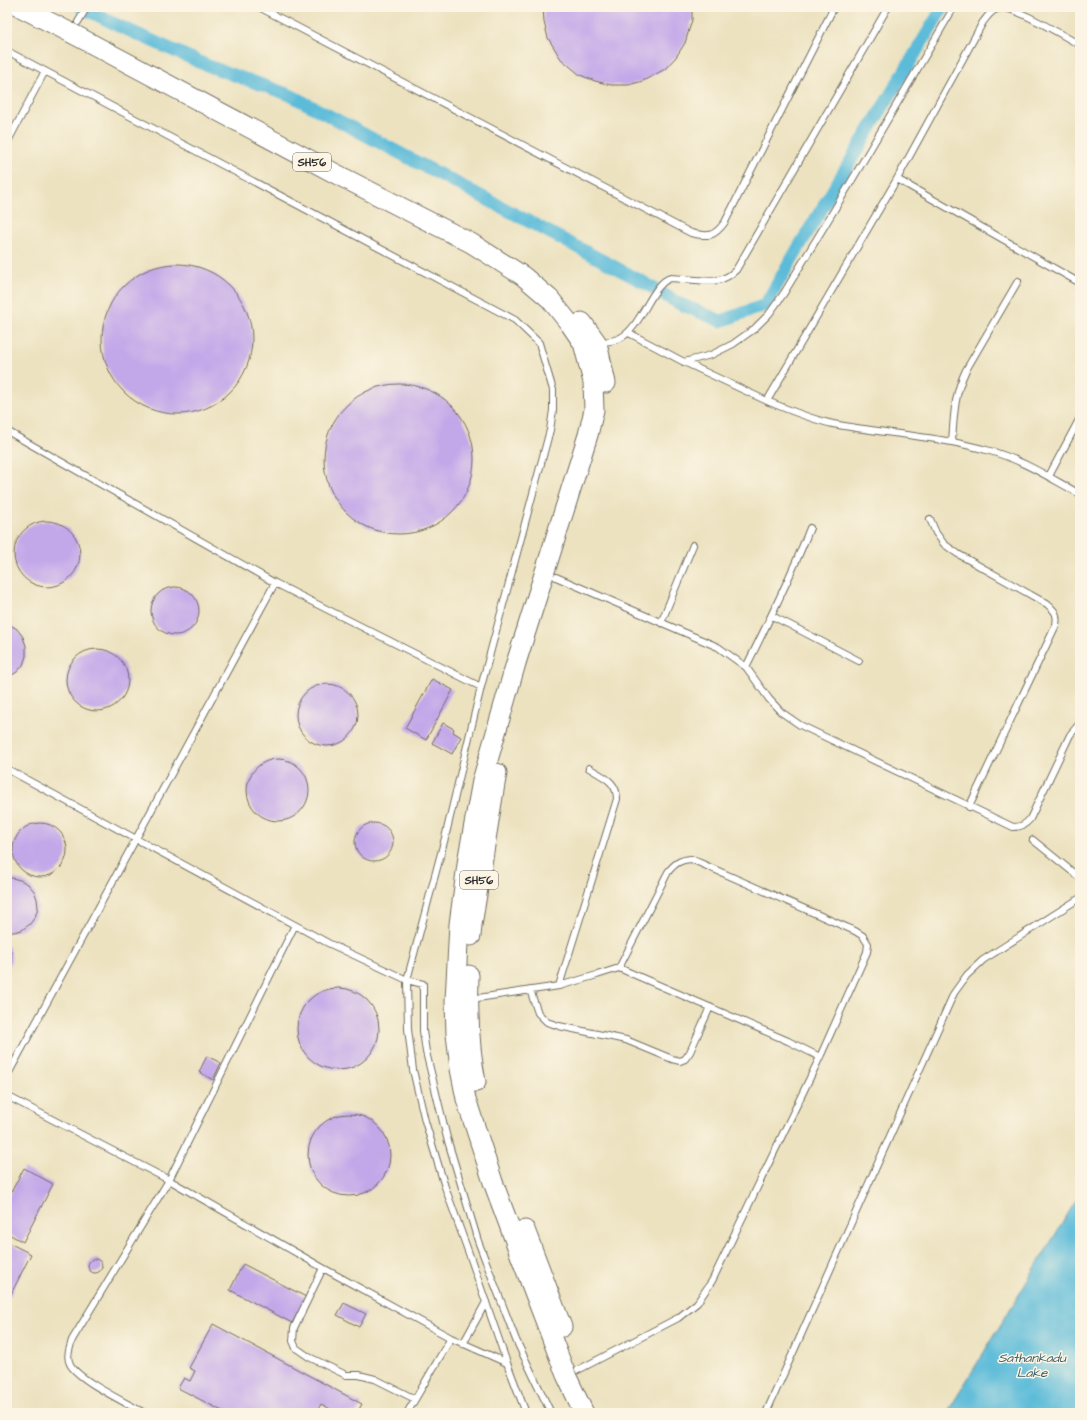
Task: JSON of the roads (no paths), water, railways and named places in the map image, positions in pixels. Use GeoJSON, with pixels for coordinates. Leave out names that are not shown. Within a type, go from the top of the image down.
{"type":"FeatureCollection","features":[{"type":"Feature","properties":{"kind":"main road","name":"SH56"},"geometry":{"type":"LineString","coordinates":[[20,7],[339,162],[477,232],[531,266],[559,290],[590,343],[606,380],[606,411],[600,438],[528,666],[494,784],[472,925],[468,1000],[473,1067],[478,1096],[505,1178],[578,1370],[598,1413]]}},
{"type":"Feature","properties":{"kind":"main road","name":"SH56"},"geometry":{"type":"LineString","coordinates":[[48,7],[82,16],[185,86]]}},
{"type":"Feature","properties":{"kind":"main road","name":"SH56"},"geometry":{"type":"LineString","coordinates":[[584,1413],[566,1374],[528,1276],[493,1182],[466,1099],[460,1069],[456,1034],[455,1001],[460,916],[468,857],[482,781],[516,663],[588,435],[594,410],[594,382],[590,343]]}},
{"type":"Feature","properties":{"kind":"lane"},"geometry":{"type":"LineString","coordinates":[[259,7],[691,233],[704,236],[717,232],[725,222],[834,7]]}},
{"type":"Feature","properties":{"kind":"lane"},"geometry":{"type":"LineString","coordinates":[[590,343],[610,342],[629,333],[662,283],[671,278],[718,281],[729,277],[736,270],[888,7]]}},
{"type":"Feature","properties":{"kind":"lane"},"geometry":{"type":"LineString","coordinates":[[684,362],[711,355],[733,344],[754,329],[769,314],[784,294],[954,7]]}},
{"type":"Feature","properties":{"kind":"lane"},"geometry":{"type":"LineString","coordinates":[[767,401],[897,179],[983,22],[992,11],[1002,7],[1016,10],[1080,45]]}},
{"type":"Feature","properties":{"kind":"lane"},"geometry":{"type":"LineString","coordinates":[[7,51],[515,320],[539,343],[553,390],[553,410],[550,430],[481,687],[445,838],[407,980],[408,1029],[413,1070],[425,1121],[445,1187],[526,1413]]}},
{"type":"Feature","properties":{"kind":"lane"},"geometry":{"type":"LineString","coordinates":[[7,143],[45,71]]}},
{"type":"Feature","properties":{"kind":"lane"},"geometry":{"type":"LineString","coordinates":[[897,179],[1078,281],[1080,274]]}},
{"type":"Feature","properties":{"kind":"lane"},"geometry":{"type":"LineString","coordinates":[[952,442],[955,401],[959,385],[966,370],[1018,281]]}},
{"type":"Feature","properties":{"kind":"lane"},"geometry":{"type":"LineString","coordinates":[[629,333],[684,362],[767,401],[805,416],[833,424],[952,442],[991,451],[1019,461],[1080,494]]}},
{"type":"Feature","properties":{"kind":"lane"},"geometry":{"type":"LineString","coordinates":[[1049,476],[1080,418]]}},
{"type":"Feature","properties":{"kind":"lane"},"geometry":{"type":"LineString","coordinates":[[7,431],[275,583],[481,687]]}},
{"type":"Feature","properties":{"kind":"lane"},"geometry":{"type":"LineString","coordinates":[[930,519],[936,533],[944,544],[958,554],[1047,604],[1056,611],[1058,617],[1056,625],[969,807]]}},
{"type":"Feature","properties":{"kind":"lane"},"geometry":{"type":"LineString","coordinates":[[746,667],[796,565],[810,528]]}},
{"type":"Feature","properties":{"kind":"lane"},"geometry":{"type":"LineString","coordinates":[[661,623],[693,545]]}},
{"type":"Feature","properties":{"kind":"lane"},"geometry":{"type":"LineString","coordinates":[[556,577],[718,647],[746,667],[769,699],[781,712],[800,725],[1013,827],[1020,827],[1026,824],[1030,818],[1070,735],[1080,723]]}},
{"type":"Feature","properties":{"kind":"lane"},"geometry":{"type":"LineString","coordinates":[[7,1076],[275,583]]}},
{"type":"Feature","properties":{"kind":"lane"},"geometry":{"type":"LineString","coordinates":[[772,616],[859,661]]}},
{"type":"Feature","properties":{"kind":"lane"},"geometry":{"type":"LineString","coordinates":[[559,986],[617,799],[616,788],[610,781],[590,768]]}},
{"type":"Feature","properties":{"kind":"lane"},"geometry":{"type":"LineString","coordinates":[[7,769],[328,943],[407,980],[423,984],[423,1031],[426,1052],[447,1138],[478,1241],[516,1340],[551,1413]]}},
{"type":"Feature","properties":{"kind":"lane"},"geometry":{"type":"LineString","coordinates":[[1033,840],[1080,878]]}},
{"type":"Feature","properties":{"kind":"lane"},"geometry":{"type":"LineString","coordinates":[[468,1000],[559,986],[597,976],[619,968],[668,872],[673,865],[682,860],[691,859],[855,931],[864,936],[868,944],[867,952],[820,1057],[712,1281],[697,1303],[678,1318],[578,1370]]}},
{"type":"Feature","properties":{"kind":"lane"},"geometry":{"type":"LineString","coordinates":[[766,1413],[954,993],[967,975],[983,960],[1080,898]]}},
{"type":"Feature","properties":{"kind":"lane"},"geometry":{"type":"LineString","coordinates":[[144,1413],[79,1375],[69,1364],[68,1353],[72,1340],[170,1180],[295,925]]}},
{"type":"Feature","properties":{"kind":"lane"},"geometry":{"type":"LineString","coordinates":[[619,968],[788,1041],[820,1057]]}},
{"type":"Feature","properties":{"kind":"lane"},"geometry":{"type":"LineString","coordinates":[[530,990],[538,1013],[547,1022],[559,1026],[626,1040],[680,1061],[686,1058],[690,1052],[710,1007]]}},
{"type":"Feature","properties":{"kind":"lane"},"geometry":{"type":"LineString","coordinates":[[7,1096],[170,1180],[323,1268],[451,1338],[507,1363]]}},
{"type":"Feature","properties":{"kind":"lane"},"geometry":{"type":"LineString","coordinates":[[323,1268],[294,1328],[293,1341],[296,1348],[309,1357],[346,1375],[359,1375],[375,1379],[415,1399]]}},
{"type":"Feature","properties":{"kind":"lane"},"geometry":{"type":"LineString","coordinates":[[463,1344],[486,1302]]}},
{"type":"Feature","properties":{"kind":"lane"},"geometry":{"type":"LineString","coordinates":[[407,1413],[451,1338]]}},
{"type":"Feature","properties":{"kind":"water","name":"Sathankadu Lake"},"geometry":{"type":"Polygon","coordinates":[[[1080,1194],[1080,1413],[947,1413],[1080,1194]]]}},
{"type":"Feature","properties":{"kind":"waterway"},"geometry":{"type":"LineString","coordinates":[[81,7],[206,65],[290,95],[643,282],[678,303],[721,321],[765,305],[943,7]]}}]}
